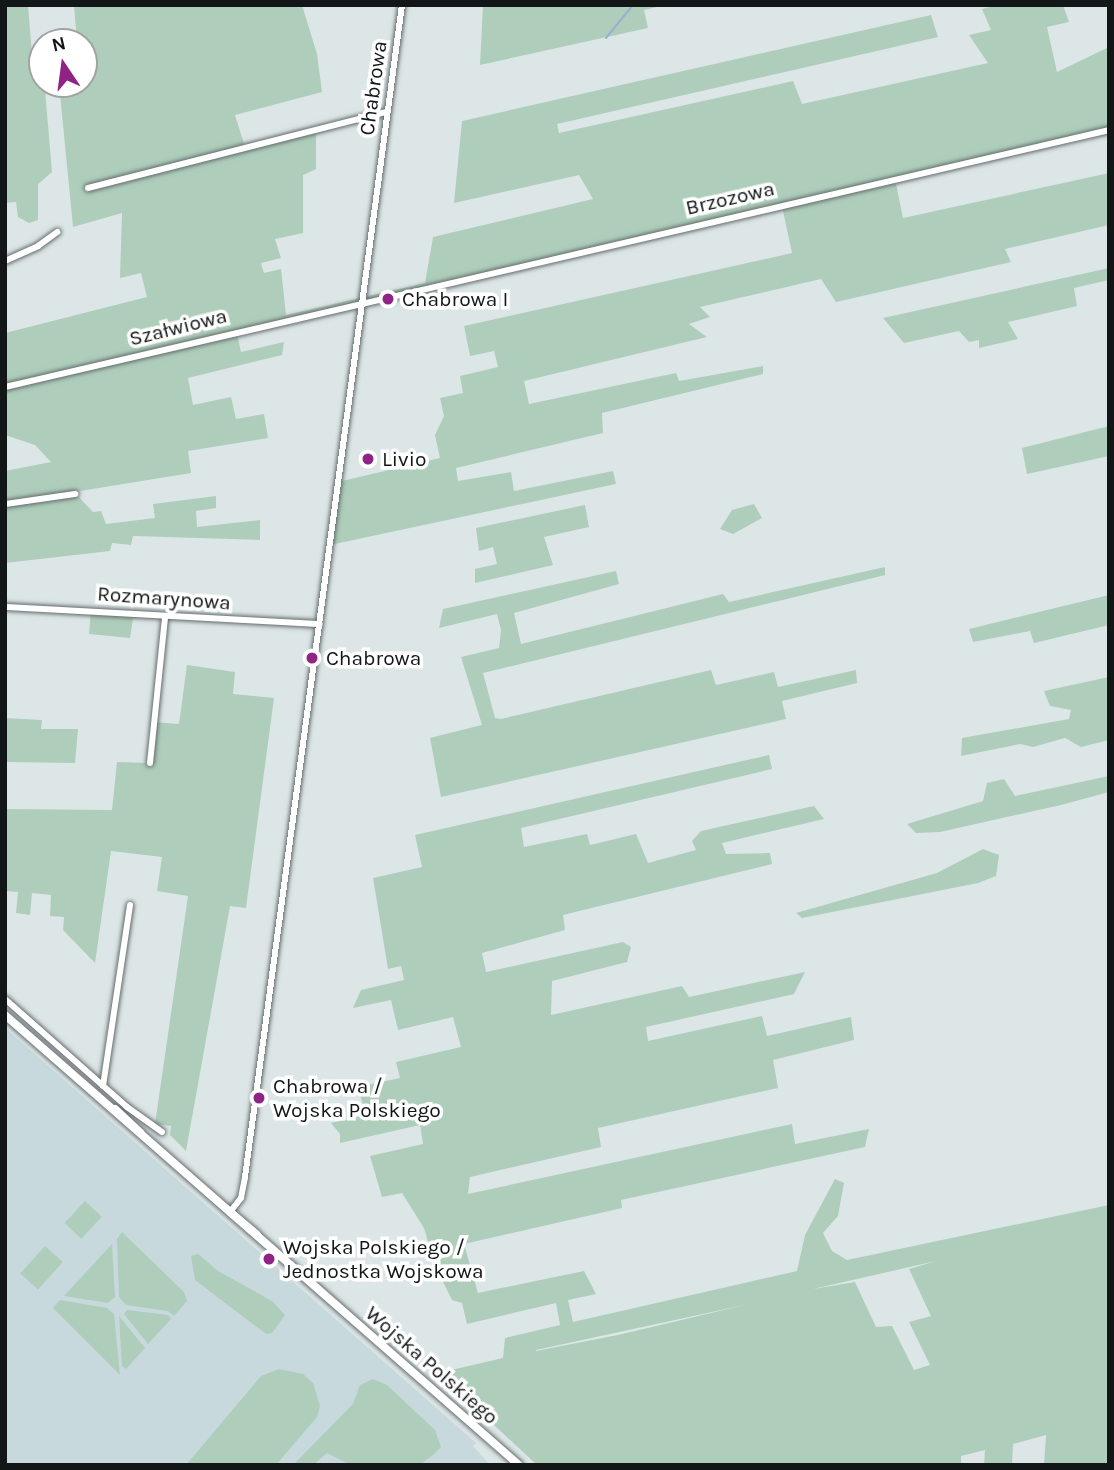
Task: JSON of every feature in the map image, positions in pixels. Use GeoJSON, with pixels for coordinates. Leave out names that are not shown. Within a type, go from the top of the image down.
{"type":"FeatureCollection","features":[{"type":"Feature","properties":{"kind":"main road","name":"Wojska Polskiego"},"geometry":{"type":"LineString","coordinates":[[5,1015],[519,1465]]}},
{"type":"Feature","properties":{"kind":"street","name":"Chabrowa"},"geometry":{"type":"LineString","coordinates":[[230,1212],[241,1198],[245,1177],[320,624],[359,301],[402,5]]}},
{"type":"Feature","properties":{"kind":"street"},"geometry":{"type":"LineString","coordinates":[[88,188],[387,112]]}},
{"type":"Feature","properties":{"kind":"street","name":"Brzozowa"},"geometry":{"type":"LineString","coordinates":[[359,301],[1109,130]]}},
{"type":"Feature","properties":{"kind":"street"},"geometry":{"type":"LineString","coordinates":[[5,261],[38,246],[57,232]]}},
{"type":"Feature","properties":{"kind":"street","name":"Szałwiowa"},"geometry":{"type":"LineString","coordinates":[[5,387],[359,301]]}},
{"type":"Feature","properties":{"kind":"street"},"geometry":{"type":"LineString","coordinates":[[5,503],[75,494]]}},
{"type":"Feature","properties":{"kind":"street","name":"Rozmarynowa"},"geometry":{"type":"LineString","coordinates":[[5,607],[320,624]]}},
{"type":"Feature","properties":{"kind":"street"},"geometry":{"type":"LineString","coordinates":[[150,763],[165,617]]}},
{"type":"Feature","properties":{"kind":"street"},"geometry":{"type":"LineString","coordinates":[[103,1086],[130,905]]}},
{"type":"Feature","properties":{"kind":"street"},"geometry":{"type":"LineString","coordinates":[[5,999],[103,1086],[162,1132]]}},
{"type":"Feature","properties":{"kind":"shaded area"},"geometry":{"type":"Polygon","coordinates":[[[5,1028],[476,1443],[473,1446],[490,1465],[5,1465],[5,1028]]]}},
{"type":"Feature","properties":{"kind":"green space"},"geometry":{"type":"Polygon","coordinates":[[[5,5],[28,5],[28,98],[46,98],[52,172],[38,184],[38,220],[29,223],[18,217],[16,202],[5,203],[5,5]]]}},
{"type":"Feature","properties":{"kind":"green space"},"geometry":{"type":"Polygon","coordinates":[[[74,5],[302,5],[317,54],[322,92],[235,115],[245,147],[316,129],[316,169],[303,175],[303,233],[275,239],[281,258],[261,263],[264,273],[281,269],[286,315],[425,283],[433,237],[593,199],[579,175],[454,203],[462,121],[931,15],[938,37],[557,124],[559,133],[793,81],[802,104],[988,63],[969,35],[991,30],[982,9],[997,5],[1063,5],[1069,22],[1047,27],[1057,72],[1109,47],[1109,130],[895,179],[903,218],[1109,173],[1109,225],[1005,249],[1011,262],[836,302],[821,279],[700,307],[710,317],[689,324],[707,337],[524,381],[529,404],[676,373],[679,381],[763,366],[763,374],[602,413],[603,433],[456,468],[458,481],[511,472],[514,491],[613,471],[616,484],[330,545],[338,482],[440,458],[435,435],[444,416],[440,398],[463,393],[460,376],[498,367],[494,351],[470,356],[464,326],[792,253],[782,206],[804,199],[243,329],[237,334],[241,352],[284,342],[282,355],[188,378],[193,405],[231,397],[236,419],[264,414],[268,438],[188,451],[191,473],[74,492],[93,512],[101,511],[106,524],[155,518],[153,504],[216,496],[216,508],[196,511],[197,527],[260,520],[260,540],[133,536],[131,545],[112,543],[110,551],[5,563],[5,471],[51,462],[35,445],[5,435],[5,333],[147,297],[141,273],[120,278],[122,213],[73,227],[60,98],[98,98],[98,28],[76,28],[74,5]]]}},
{"type":"Feature","properties":{"kind":"green space"},"geometry":{"type":"Polygon","coordinates":[[[483,5],[666,5],[644,10],[648,28],[480,65],[483,5]]]}},
{"type":"Feature","properties":{"kind":"green space"},"geometry":{"type":"Polygon","coordinates":[[[1109,268],[1109,280],[1074,288],[1077,306],[1008,322],[1018,339],[979,348],[979,340],[969,342],[959,331],[904,343],[883,318],[1109,268]]]}},
{"type":"Feature","properties":{"kind":"green space"},"geometry":{"type":"Polygon","coordinates":[[[1109,426],[1109,456],[1027,474],[1022,448],[1109,426]]]}},
{"type":"Feature","properties":{"kind":"green space"},"geometry":{"type":"Polygon","coordinates":[[[754,504],[762,518],[733,534],[720,529],[732,510],[754,504]]]}},
{"type":"Feature","properties":{"kind":"green space"},"geometry":{"type":"Polygon","coordinates":[[[585,505],[589,527],[544,537],[553,565],[475,583],[475,569],[497,564],[493,547],[479,551],[476,528],[585,505]]]}},
{"type":"Feature","properties":{"kind":"green space"},"geometry":{"type":"Polygon","coordinates":[[[885,567],[885,575],[483,673],[495,718],[501,719],[711,670],[716,685],[774,672],[778,687],[856,670],[857,683],[782,701],[786,719],[441,797],[430,738],[482,725],[461,657],[499,648],[501,630],[497,614],[439,628],[443,609],[616,571],[619,584],[514,613],[521,644],[723,594],[729,602],[885,567]]]}},
{"type":"Feature","properties":{"kind":"green space"},"geometry":{"type":"Polygon","coordinates":[[[1109,595],[1109,625],[1034,643],[1030,631],[973,642],[969,629],[1109,595]]]}},
{"type":"Feature","properties":{"kind":"green space"},"geometry":{"type":"Polygon","coordinates":[[[91,610],[165,617],[133,618],[130,638],[89,634],[91,610]]]}},
{"type":"Feature","properties":{"kind":"green space"},"geometry":{"type":"Polygon","coordinates":[[[187,665],[235,672],[233,694],[274,698],[246,908],[230,906],[186,1151],[170,1135],[171,1126],[155,1124],[188,896],[157,891],[162,857],[111,851],[95,963],[63,930],[64,917],[50,916],[51,895],[32,893],[30,915],[16,913],[18,892],[5,891],[5,809],[112,810],[117,762],[150,763],[152,722],[179,724],[187,665]]]}},
{"type":"Feature","properties":{"kind":"green space"},"geometry":{"type":"Polygon","coordinates":[[[1109,677],[1109,740],[1081,747],[1065,738],[1033,747],[1020,744],[961,756],[962,738],[1069,719],[1071,710],[1050,706],[1044,691],[1109,677]]]}},
{"type":"Feature","properties":{"kind":"green space"},"geometry":{"type":"Polygon","coordinates":[[[5,718],[42,720],[41,729],[78,729],[75,763],[5,762],[5,718]]]}},
{"type":"Feature","properties":{"kind":"green space"},"geometry":{"type":"Polygon","coordinates":[[[769,755],[772,769],[521,828],[524,847],[587,834],[590,845],[636,834],[648,863],[696,850],[692,841],[701,831],[814,806],[824,819],[722,843],[726,854],[770,853],[772,864],[563,915],[565,930],[482,953],[486,972],[623,942],[631,947],[627,962],[552,981],[551,1015],[682,986],[689,997],[805,972],[794,994],[646,1027],[648,1041],[762,1016],[767,1036],[851,1017],[854,1040],[773,1060],[778,1088],[598,1128],[601,1147],[470,1177],[468,1194],[792,1124],[795,1144],[869,1129],[865,1147],[621,1200],[622,1208],[464,1244],[478,1293],[584,1271],[596,1294],[568,1300],[573,1322],[797,1271],[805,1235],[835,1179],[844,1183],[838,1216],[823,1233],[832,1251],[847,1260],[1109,1205],[1109,1465],[1044,1465],[1046,1435],[1013,1444],[1012,1465],[984,1465],[985,1450],[961,1456],[961,1465],[537,1465],[438,1373],[503,1358],[505,1338],[560,1325],[556,1303],[467,1324],[462,1303],[452,1300],[435,1266],[424,1228],[402,1193],[382,1197],[370,1156],[423,1144],[420,1125],[340,1143],[340,1134],[331,1123],[367,1115],[357,1087],[400,1078],[396,1062],[461,1047],[453,1017],[398,1030],[391,1000],[353,1008],[361,990],[404,980],[401,966],[388,969],[373,878],[422,867],[415,835],[769,755]],[[936,1261],[813,1289],[855,1282],[876,1327],[892,1326],[914,1370],[930,1365],[909,1322],[931,1316],[909,1269],[936,1261]],[[749,1304],[536,1350],[536,1351],[618,1335],[749,1304]]]}},
{"type":"Feature","properties":{"kind":"green space"},"geometry":{"type":"Polygon","coordinates":[[[1109,776],[1109,792],[1061,805],[940,832],[916,833],[907,824],[983,801],[987,783],[1004,779],[1015,796],[1109,776]]]}},
{"type":"Feature","properties":{"kind":"green space"},"geometry":{"type":"Polygon","coordinates":[[[983,849],[999,855],[996,876],[978,883],[802,918],[796,913],[937,873],[983,849]]]}},
{"type":"Feature","properties":{"kind":"green space"},"geometry":{"type":"Polygon","coordinates":[[[85,1201],[102,1217],[81,1239],[65,1223],[85,1201]]]}},
{"type":"Feature","properties":{"kind":"green space"},"geometry":{"type":"Polygon","coordinates":[[[122,1232],[184,1292],[187,1301],[174,1316],[168,1311],[126,1305],[119,1297],[117,1239],[122,1232]]]}},
{"type":"Feature","properties":{"kind":"green space"},"geometry":{"type":"Polygon","coordinates":[[[112,1244],[115,1297],[108,1303],[64,1296],[112,1244]]]}},
{"type":"Feature","properties":{"kind":"green space"},"geometry":{"type":"Polygon","coordinates":[[[45,1246],[63,1262],[38,1290],[20,1273],[45,1246]]]}},
{"type":"Feature","properties":{"kind":"green space"},"geometry":{"type":"Polygon","coordinates":[[[198,1254],[218,1271],[272,1301],[285,1315],[272,1333],[266,1334],[195,1280],[191,1256],[198,1254]]]}},
{"type":"Feature","properties":{"kind":"green space"},"geometry":{"type":"Polygon","coordinates":[[[60,1300],[107,1308],[114,1314],[120,1375],[53,1308],[60,1300]]]}},
{"type":"Feature","properties":{"kind":"green space"},"geometry":{"type":"Polygon","coordinates":[[[127,1310],[168,1315],[171,1319],[148,1344],[124,1314],[127,1310]]]}},
{"type":"Feature","properties":{"kind":"green space"},"geometry":{"type":"Polygon","coordinates":[[[119,1316],[145,1348],[126,1369],[122,1366],[119,1316]]]}},
{"type":"Feature","properties":{"kind":"green space"},"geometry":{"type":"Polygon","coordinates":[[[279,1369],[303,1374],[313,1383],[320,1406],[317,1417],[276,1465],[186,1465],[261,1376],[279,1369]]]}},
{"type":"Feature","properties":{"kind":"green space"},"geometry":{"type":"Polygon","coordinates":[[[373,1379],[387,1385],[435,1430],[441,1447],[420,1465],[350,1465],[327,1453],[313,1465],[293,1465],[353,1404],[360,1385],[373,1379]]]}},
{"type":"Feature","properties":{"kind":"waterway"},"geometry":{"type":"LineString","coordinates":[[606,38],[633,5]]}},
{"type":"Feature","properties":{"kind":"place","name":"Chabrowa I"},"geometry":{"type":"Point","coordinates":[388,299]}},
{"type":"Feature","properties":{"kind":"place","name":"Livio"},"geometry":{"type":"Point","coordinates":[368,459]}},
{"type":"Feature","properties":{"kind":"place","name":"Chabrowa"},"geometry":{"type":"Point","coordinates":[312,658]}},
{"type":"Feature","properties":{"kind":"place","name":"Chabrowa / Wojska Polskiego"},"geometry":{"type":"Point","coordinates":[259,1098]}},
{"type":"Feature","properties":{"kind":"place","name":"Wojska Polskiego / Jednostka Wojskowa"},"geometry":{"type":"Point","coordinates":[269,1259]}}]}
